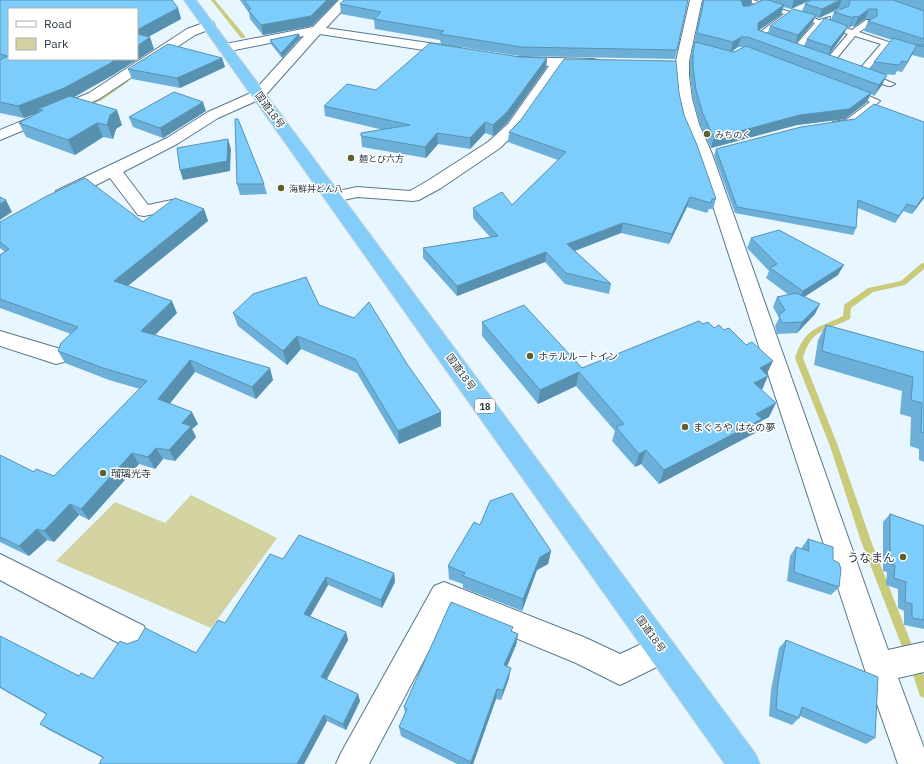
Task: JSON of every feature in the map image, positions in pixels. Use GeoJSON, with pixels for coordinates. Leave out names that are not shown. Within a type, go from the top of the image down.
{"type":"FeatureCollection","features":[{"type":"Feature","properties":{"kind":"highway","name":"国道18号"},"geometry":{"type":"LineString","coordinates":[[190,0],[335,197],[744,764]]}},
{"type":"Feature","properties":{"kind":"street"},"geometry":{"type":"LineString","coordinates":[[46,202],[172,142],[213,116],[258,94],[316,30],[346,0]]}},
{"type":"Feature","properties":{"kind":"street"},"geometry":{"type":"LineString","coordinates":[[696,0],[690,20],[683,56],[685,100],[699,146],[707,153],[879,667],[914,764]]}},
{"type":"Feature","properties":{"kind":"street"},"geometry":{"type":"LineString","coordinates":[[0,135],[94,96],[191,32],[208,25]]}},
{"type":"Feature","properties":{"kind":"street"},"geometry":{"type":"LineString","coordinates":[[225,48],[316,30],[469,53]]}},
{"type":"Feature","properties":{"kind":"street"},"geometry":{"type":"LineString","coordinates":[[506,59],[520,62],[605,63]]}},
{"type":"Feature","properties":{"kind":"street"},"geometry":{"type":"LineString","coordinates":[[335,197],[357,192],[413,196],[435,184],[494,145],[513,127],[558,62]]}},
{"type":"Feature","properties":{"kind":"street"},"geometry":{"type":"LineString","coordinates":[[113,170],[144,211],[172,205]]}},
{"type":"Feature","properties":{"kind":"street"},"geometry":{"type":"LineString","coordinates":[[0,338],[56,356]]}},
{"type":"Feature","properties":{"kind":"street"},"geometry":{"type":"LineString","coordinates":[[0,566],[134,636]]}},
{"type":"Feature","properties":{"kind":"street"},"geometry":{"type":"LineString","coordinates":[[352,764],[444,595],[579,650],[620,670],[662,650]]}},
{"type":"Feature","properties":{"kind":"street"},"geometry":{"type":"LineString","coordinates":[[879,667],[924,657]]}},
{"type":"Feature","properties":{"kind":"lane"},"geometry":{"type":"LineString","coordinates":[[746,0],[793,12],[853,33],[916,52]]}},
{"type":"Feature","properties":{"kind":"lane"},"geometry":{"type":"LineString","coordinates":[[749,10],[774,0]]}},
{"type":"Feature","properties":{"kind":"lane"},"geometry":{"type":"LineString","coordinates":[[774,42],[759,36],[793,12]]}},
{"type":"Feature","properties":{"kind":"lane"},"geometry":{"type":"LineString","coordinates":[[796,50],[820,22],[837,14]]}},
{"type":"Feature","properties":{"kind":"lane"},"geometry":{"type":"LineString","coordinates":[[829,62],[853,33],[869,22]]}},
{"type":"Feature","properties":{"kind":"lane"},"geometry":{"type":"LineString","coordinates":[[886,43],[858,72],[891,84]]}},
{"type":"Feature","properties":{"kind":"lane"},"geometry":{"type":"LineString","coordinates":[[826,125],[849,122],[876,101],[846,89]]}},
{"type":"Feature","properties":{"kind":"green space"},"geometry":{"type":"Polygon","coordinates":[[[191,495],[277,538],[211,628],[56,561],[115,502],[165,523],[191,495]]]}},
{"type":"Feature","properties":{"kind":"building"},"geometry":{"type":"Polygon","coordinates":[[[0,0],[172,0],[178,8],[138,29],[138,8],[8,8],[8,60],[115,60],[64,88],[18,106],[0,102],[0,60],[7,56],[0,54],[0,0]]]}},
{"type":"Feature","properties":{"kind":"building"},"geometry":{"type":"Polygon","coordinates":[[[244,0],[327,0],[311,16],[261,25],[248,10],[251,9],[244,0]]]}},
{"type":"Feature","properties":{"kind":"building"},"geometry":{"type":"Polygon","coordinates":[[[344,0],[688,0],[677,50],[521,47],[440,34],[444,31],[374,19],[381,12],[340,4],[344,0]]]}},
{"type":"Feature","properties":{"kind":"building"},"geometry":{"type":"Polygon","coordinates":[[[704,0],[741,0],[743,6],[749,6],[763,0],[768,0],[784,5],[758,23],[758,30],[887,75],[879,85],[748,37],[741,37],[733,42],[697,33],[704,0]]]}},
{"type":"Feature","properties":{"kind":"building"},"geometry":{"type":"Polygon","coordinates":[[[811,0],[840,0],[822,9],[805,4],[811,0]]]}},
{"type":"Feature","properties":{"kind":"building"},"geometry":{"type":"Polygon","coordinates":[[[850,0],[893,0],[924,11],[924,39],[868,21],[877,16],[877,9],[869,9],[858,17],[854,16],[853,18],[834,12],[849,6],[850,0]]]}},
{"type":"Feature","properties":{"kind":"building"},"geometry":{"type":"Polygon","coordinates":[[[793,9],[816,15],[798,35],[770,26],[793,9]]]}},
{"type":"Feature","properties":{"kind":"building"},"geometry":{"type":"Polygon","coordinates":[[[825,18],[848,26],[831,47],[807,39],[825,18]]]}},
{"type":"Feature","properties":{"kind":"building"},"geometry":{"type":"Polygon","coordinates":[[[138,34],[150,37],[138,45],[138,34]]]}},
{"type":"Feature","properties":{"kind":"building"},"geometry":{"type":"Polygon","coordinates":[[[299,34],[281,53],[270,40],[299,34]]]}},
{"type":"Feature","properties":{"kind":"building"},"geometry":{"type":"Polygon","coordinates":[[[893,38],[917,45],[907,62],[902,61],[899,65],[874,62],[893,38]]]}},
{"type":"Feature","properties":{"kind":"building"},"geometry":{"type":"Polygon","coordinates":[[[695,42],[734,52],[746,46],[871,93],[849,109],[800,115],[714,138],[703,114],[696,90],[693,67],[695,42]]]}},
{"type":"Feature","properties":{"kind":"building"},"geometry":{"type":"Polygon","coordinates":[[[430,43],[520,57],[547,58],[507,112],[493,125],[485,122],[470,138],[437,133],[425,147],[361,136],[361,133],[410,125],[324,106],[347,84],[376,90],[430,43]]]}},
{"type":"Feature","properties":{"kind":"building"},"geometry":{"type":"Polygon","coordinates":[[[168,44],[222,58],[177,78],[128,69],[168,44]]]}},
{"type":"Feature","properties":{"kind":"building"},"geometry":{"type":"Polygon","coordinates":[[[564,59],[676,61],[679,93],[684,115],[697,145],[716,199],[712,199],[711,203],[690,197],[672,234],[623,223],[567,244],[611,284],[566,273],[546,252],[457,286],[423,248],[498,236],[473,208],[502,192],[512,205],[566,152],[509,132],[520,121],[564,59]]]}},
{"type":"Feature","properties":{"kind":"building"},"geometry":{"type":"Polygon","coordinates":[[[174,92],[203,102],[160,128],[129,117],[174,92]]]}},
{"type":"Feature","properties":{"kind":"building"},"geometry":{"type":"Polygon","coordinates":[[[70,96],[117,110],[110,115],[107,125],[97,123],[68,140],[19,123],[43,110],[38,109],[70,96]]]}},
{"type":"Feature","properties":{"kind":"building"},"geometry":{"type":"Polygon","coordinates":[[[874,104],[924,122],[924,196],[916,207],[907,204],[899,216],[858,200],[856,228],[737,207],[716,149],[801,127],[855,119],[874,104]]]}},
{"type":"Feature","properties":{"kind":"building"},"geometry":{"type":"Polygon","coordinates":[[[235,119],[238,119],[264,184],[237,184],[235,119]]]}},
{"type":"Feature","properties":{"kind":"building"},"geometry":{"type":"Polygon","coordinates":[[[228,139],[227,161],[180,170],[177,148],[228,139]]]}},
{"type":"Feature","properties":{"kind":"building"},"geometry":{"type":"Polygon","coordinates":[[[85,178],[143,222],[175,198],[204,209],[114,281],[172,301],[141,331],[270,368],[252,387],[190,360],[158,399],[192,412],[182,423],[191,426],[169,450],[156,448],[148,457],[132,453],[81,509],[70,504],[44,531],[37,529],[19,546],[0,537],[0,455],[34,472],[36,469],[54,476],[147,381],[103,368],[58,351],[61,343],[78,327],[0,299],[0,255],[9,249],[0,242],[0,222],[45,197],[85,178]]]}},
{"type":"Feature","properties":{"kind":"building"},"geometry":{"type":"Polygon","coordinates":[[[0,197],[6,200],[0,204],[0,197]]]}},
{"type":"Feature","properties":{"kind":"building"},"geometry":{"type":"Polygon","coordinates":[[[779,230],[844,265],[803,291],[770,268],[777,264],[751,238],[779,230]]]}},
{"type":"Feature","properties":{"kind":"building"},"geometry":{"type":"Polygon","coordinates":[[[306,277],[319,305],[354,318],[369,302],[407,364],[441,412],[398,431],[355,359],[297,336],[283,351],[233,313],[253,294],[306,277]]]}},
{"type":"Feature","properties":{"kind":"building"},"geometry":{"type":"Polygon","coordinates":[[[796,293],[820,304],[802,322],[782,323],[779,316],[785,310],[777,297],[796,293]]]}},
{"type":"Feature","properties":{"kind":"building"},"geometry":{"type":"Polygon","coordinates":[[[524,305],[582,368],[699,321],[703,324],[708,322],[714,328],[719,325],[724,330],[729,328],[746,345],[752,342],[773,361],[760,368],[768,376],[754,383],[776,403],[756,414],[762,419],[664,470],[646,450],[639,454],[616,427],[624,424],[579,372],[540,390],[482,322],[524,305]]]}},
{"type":"Feature","properties":{"kind":"building"},"geometry":{"type":"Polygon","coordinates":[[[826,325],[924,352],[924,433],[921,432],[922,403],[911,400],[913,377],[822,351],[826,325]]]}},
{"type":"Feature","properties":{"kind":"building"},"geometry":{"type":"Polygon","coordinates":[[[512,493],[551,551],[540,557],[523,599],[463,576],[465,573],[448,566],[474,522],[480,525],[490,501],[512,493]]]}},
{"type":"Feature","properties":{"kind":"building","name":"うなまん"},"geometry":{"type":"Polygon","coordinates":[[[890,514],[924,526],[924,620],[912,618],[912,604],[905,602],[906,582],[894,578],[895,565],[890,564],[890,514]]]}},
{"type":"Feature","properties":{"kind":"building"},"geometry":{"type":"Polygon","coordinates":[[[299,535],[394,573],[381,600],[326,577],[304,614],[346,632],[321,677],[358,694],[343,724],[324,715],[297,764],[99,764],[103,757],[40,724],[47,714],[0,687],[0,636],[79,676],[81,673],[93,679],[120,641],[127,644],[138,640],[145,628],[196,653],[218,620],[225,623],[270,554],[283,559],[299,535]]]}},
{"type":"Feature","properties":{"kind":"building"},"geometry":{"type":"Polygon","coordinates":[[[808,539],[833,547],[833,560],[839,563],[841,569],[839,587],[794,572],[796,547],[809,551],[808,539]]]}},
{"type":"Feature","properties":{"kind":"building"},"geometry":{"type":"Polygon","coordinates":[[[451,602],[513,627],[511,631],[518,634],[504,665],[511,668],[503,690],[497,689],[471,762],[399,727],[407,709],[404,707],[451,602]]]}},
{"type":"Feature","properties":{"kind":"building"},"geometry":{"type":"Polygon","coordinates":[[[786,640],[878,677],[875,738],[802,707],[799,718],[776,709],[778,683],[786,640]]]}},
{"type":"Feature","properties":{"kind":"waterway"},"geometry":{"type":"LineString","coordinates":[[213,0],[243,37]]}},
{"type":"Feature","properties":{"kind":"waterway"},"geometry":{"type":"LineString","coordinates":[[88,104],[100,99],[126,81]]}},
{"type":"Feature","properties":{"kind":"waterway"},"geometry":{"type":"LineString","coordinates":[[910,653],[866,541],[834,446],[799,358],[802,348],[811,334],[847,317],[847,307],[871,290],[903,283],[924,265]]}},
{"type":"Feature","properties":{"kind":"waterway"},"geometry":{"type":"LineString","coordinates":[[916,669],[924,692]]}},
{"type":"Feature","properties":{"kind":"place","name":"みちのく"},"geometry":{"type":"Point","coordinates":[707,134]}},
{"type":"Feature","properties":{"kind":"place","name":"麺とび六方"},"geometry":{"type":"Point","coordinates":[351,158]}},
{"type":"Feature","properties":{"kind":"place","name":"海鮮丼どん八"},"geometry":{"type":"Point","coordinates":[281,188]}},
{"type":"Feature","properties":{"kind":"place","name":"ホテルルートイン"},"geometry":{"type":"Point","coordinates":[530,356]}},
{"type":"Feature","properties":{"kind":"place","name":"まぐろや はなの夢"},"geometry":{"type":"Point","coordinates":[685,427]}},
{"type":"Feature","properties":{"kind":"place","name":"瑠璃光寺"},"geometry":{"type":"Point","coordinates":[103,473]}},
{"type":"Feature","properties":{"kind":"place","name":"うなまん"},"geometry":{"type":"Point","coordinates":[903,557]}}]}
